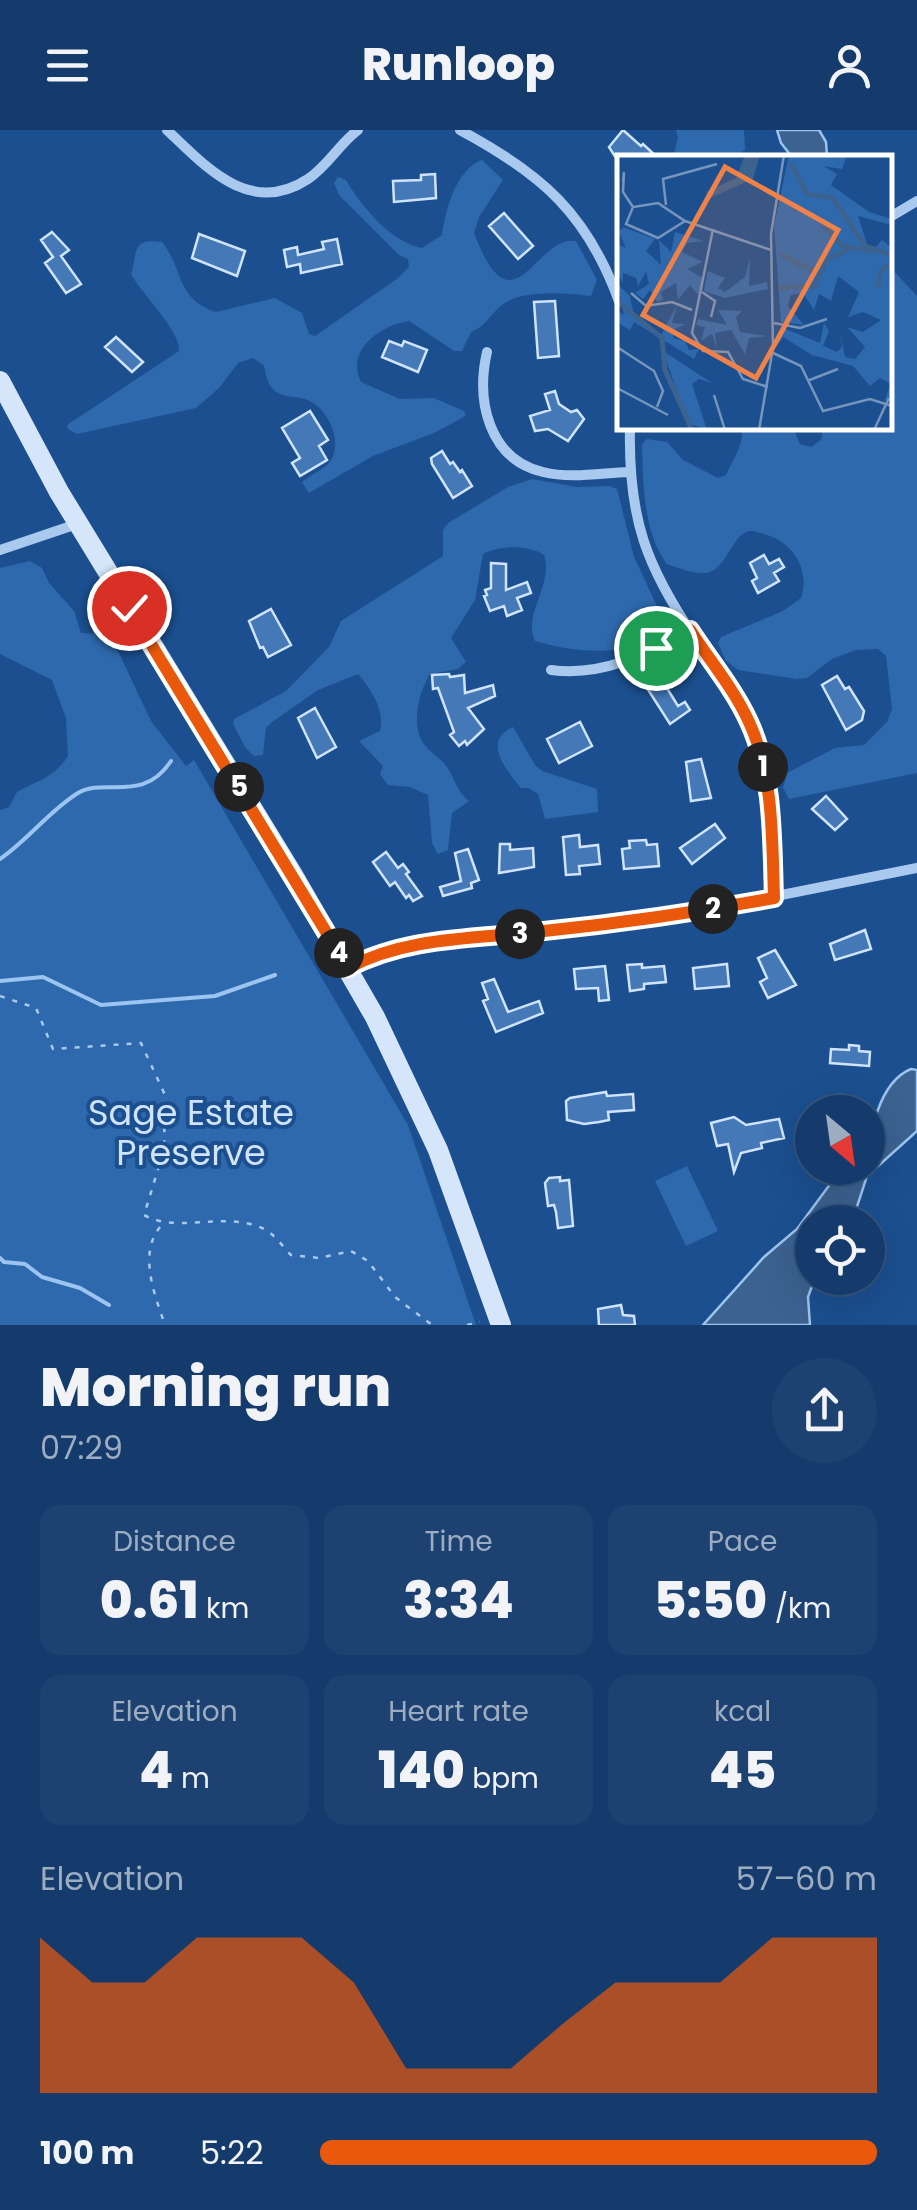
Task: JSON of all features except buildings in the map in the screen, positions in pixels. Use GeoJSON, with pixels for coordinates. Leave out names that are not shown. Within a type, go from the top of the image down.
{"type":"FeatureCollection","features":[{"type":"Feature","properties":{"kind":"main road"},"geometry":{"type":"LineString","coordinates":[[0,380],[78,524],[348,968],[438,1150],[501,1325]]}},
{"type":"Feature","properties":{"kind":"street"},"geometry":{"type":"LineString","coordinates":[[167,130],[226,182],[258,190],[278,190],[306,180],[358,130]]}},
{"type":"Feature","properties":{"kind":"street"},"geometry":{"type":"LineString","coordinates":[[460,130],[513,161],[564,202],[596,248],[617,297]]}},
{"type":"Feature","properties":{"kind":"street"},"geometry":{"type":"LineString","coordinates":[[892,216],[917,201]]}},
{"type":"Feature","properties":{"kind":"street"},"geometry":{"type":"LineString","coordinates":[[488,352],[481,385],[484,410],[502,444],[520,463],[556,474],[629,472]]}},
{"type":"Feature","properties":{"kind":"street"},"geometry":{"type":"LineString","coordinates":[[630,430],[629,472],[634,508],[648,554],[690,630],[729,686],[757,741],[767,792],[774,898]]}},
{"type":"Feature","properties":{"kind":"street"},"geometry":{"type":"LineString","coordinates":[[0,550],[78,524]]}},
{"type":"Feature","properties":{"kind":"street"},"geometry":{"type":"LineString","coordinates":[[551,670],[582,672],[616,666],[690,630]]}},
{"type":"Feature","properties":{"kind":"street"},"geometry":{"type":"LineString","coordinates":[[348,968],[379,952],[435,942],[546,931],[774,898],[917,868]]}},
{"type":"Feature","properties":{"kind":"path"},"geometry":{"type":"LineString","coordinates":[[0,996],[36,1008],[53,1049],[141,1043],[166,1095],[164,1150],[144,1214],[162,1224],[222,1219],[266,1228],[292,1256],[319,1258],[351,1252],[368,1261],[395,1297],[432,1325]]}},
{"type":"Feature","properties":{"kind":"path"},"geometry":{"type":"LineString","coordinates":[[162,1224],[153,1236],[150,1280],[165,1325]]}},
{"type":"Feature","properties":{"kind":"green space"},"geometry":{"type":"Polygon","coordinates":[[[676,130],[744,130],[745,150],[737,155],[674,155],[676,130]]]}},
{"type":"Feature","properties":{"kind":"green space"},"geometry":{"type":"Polygon","coordinates":[[[482,160],[503,180],[479,217],[474,233],[488,263],[501,277],[513,280],[561,243],[576,241],[597,280],[591,296],[545,293],[511,300],[471,332],[462,351],[454,351],[409,321],[377,334],[362,350],[357,370],[361,382],[400,399],[434,398],[464,411],[466,415],[462,418],[373,456],[309,493],[302,482],[333,456],[335,439],[329,420],[306,399],[275,391],[264,366],[253,358],[238,363],[219,388],[196,408],[77,434],[68,429],[67,425],[179,351],[174,333],[131,274],[140,245],[162,242],[187,291],[203,306],[216,312],[275,298],[302,313],[309,334],[315,336],[409,267],[408,259],[399,255],[339,195],[334,183],[338,177],[346,180],[369,212],[389,231],[422,248],[442,235],[459,181],[482,160]]]}},
{"type":"Feature","properties":{"kind":"green space"},"geometry":{"type":"Polygon","coordinates":[[[892,269],[917,296],[917,773],[789,799],[783,788],[787,773],[835,748],[864,745],[887,722],[892,709],[886,656],[878,649],[856,650],[832,659],[807,678],[797,679],[738,670],[726,661],[718,643],[721,637],[783,611],[801,598],[801,566],[781,541],[752,531],[739,537],[713,571],[696,573],[667,564],[649,522],[642,444],[647,439],[667,442],[683,460],[718,478],[726,475],[741,440],[741,430],[794,430],[800,444],[811,447],[821,440],[823,430],[892,430],[892,269]]]}},
{"type":"Feature","properties":{"kind":"green space"},"geometry":{"type":"Polygon","coordinates":[[[532,479],[617,489],[634,557],[663,619],[640,643],[623,648],[586,650],[535,641],[532,620],[545,577],[544,555],[514,547],[483,554],[475,600],[451,638],[466,662],[458,669],[430,674],[418,709],[417,728],[424,744],[445,764],[469,801],[452,813],[448,850],[438,854],[432,843],[428,795],[410,787],[388,785],[380,774],[383,766],[359,741],[380,731],[381,715],[358,674],[318,690],[272,722],[266,728],[263,755],[254,756],[245,747],[234,719],[286,691],[329,647],[341,621],[443,556],[443,530],[448,523],[508,487],[532,479]]]}},
{"type":"Feature","properties":{"kind":"green space","name":"Sage Estate Preserve"},"geometry":{"type":"Polygon","coordinates":[[[30,561],[42,568],[49,583],[74,611],[81,633],[103,634],[119,653],[151,721],[186,766],[194,760],[408,1125],[476,1325],[0,1325],[0,810],[9,807],[17,792],[51,774],[68,756],[66,718],[52,680],[0,654],[0,568],[30,561]]]}},
{"type":"Feature","properties":{"kind":"green space"},"geometry":{"type":"Polygon","coordinates":[[[513,727],[542,771],[597,789],[598,812],[545,819],[538,794],[521,788],[500,756],[499,740],[513,727]]]}},
{"type":"Feature","properties":{"kind":"green space"},"geometry":{"type":"Polygon","coordinates":[[[687,1166],[718,1231],[686,1246],[655,1181],[687,1166]]]}},
{"type":"Feature","properties":{"kind":"shaded area"},"geometry":{"type":"Polygon","coordinates":[[[777,130],[819,130],[826,142],[827,155],[790,155],[777,130]]]}},
{"type":"Feature","properties":{"kind":"shaded area"},"geometry":{"type":"Polygon","coordinates":[[[917,1070],[917,1131],[885,1160],[884,1095],[900,1076],[917,1070]]]}},
{"type":"Feature","properties":{"kind":"shaded area"},"geometry":{"type":"Polygon","coordinates":[[[829,1185],[864,1185],[858,1205],[815,1205],[829,1185]]]}},
{"type":"Feature","properties":{"kind":"shaded area"},"geometry":{"type":"Polygon","coordinates":[[[795,1231],[795,1295],[809,1295],[810,1325],[703,1325],[764,1257],[795,1231]]]}},
{"type":"Feature","properties":{"kind":"waterway"},"geometry":{"type":"LineString","coordinates":[[0,859],[78,793],[148,782],[171,761]]}},
{"type":"Feature","properties":{"kind":"waterway"},"geometry":{"type":"LineString","coordinates":[[0,981],[43,977],[101,1005],[215,996],[275,975]]}},
{"type":"Feature","properties":{"kind":"waterway"},"geometry":{"type":"LineString","coordinates":[[0,1258],[25,1264],[42,1277],[80,1288],[109,1305]]}},
{"type":"Feature","properties":{"kind":"route"},"geometry":{"type":"LineString","coordinates":[[129,608],[348,968],[379,952],[435,942],[546,931],[774,898],[767,792],[761,756],[750,725],[729,686],[690,630],[656,648]]}}]}
